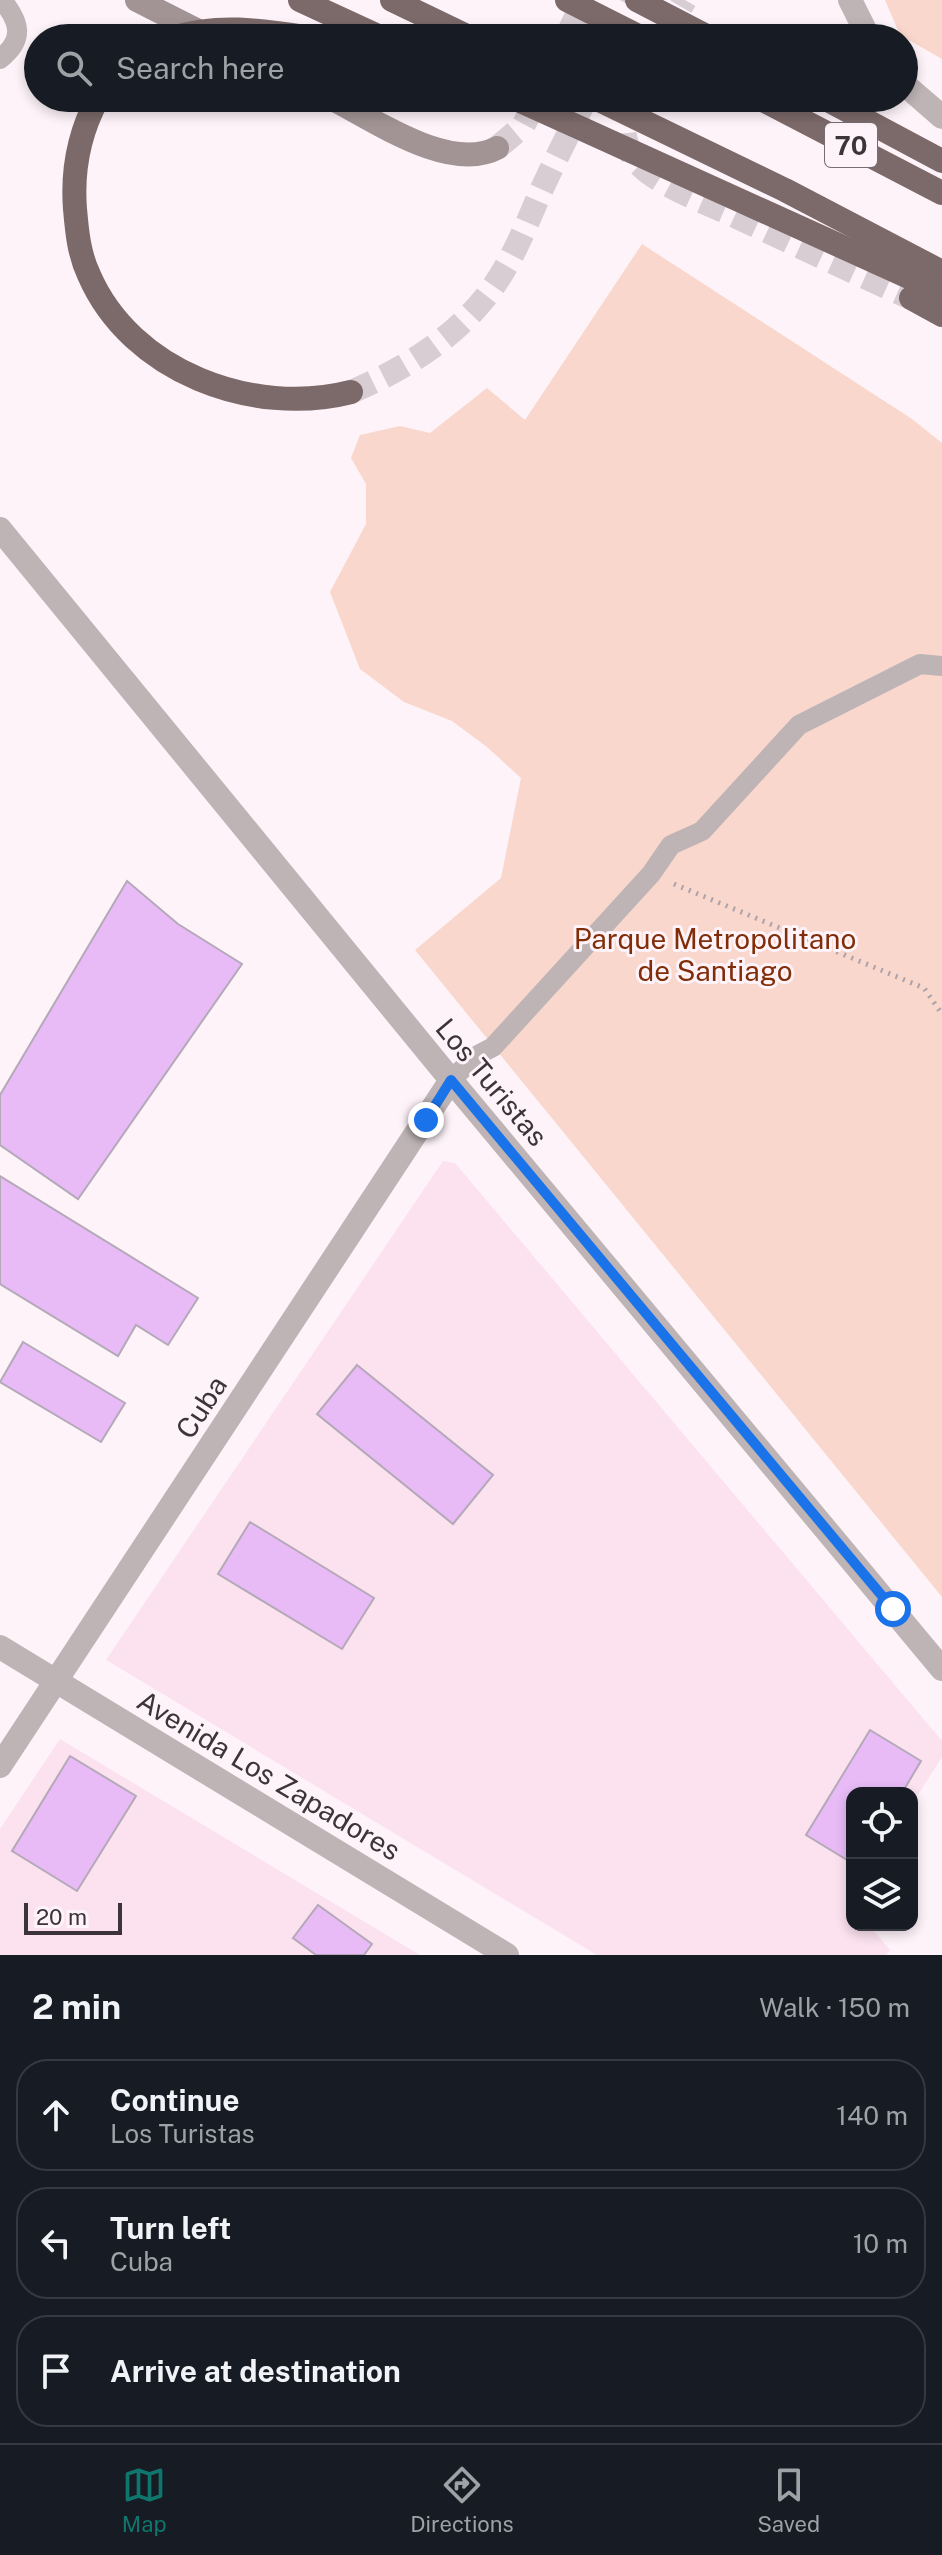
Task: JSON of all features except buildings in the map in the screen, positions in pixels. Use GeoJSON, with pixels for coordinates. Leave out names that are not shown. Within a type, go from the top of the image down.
{"type":"FeatureCollection","features":[{"type":"Feature","properties":{"kind":"highway"},"geometry":{"type":"LineString","coordinates":[[300,0],[352,24]]}},
{"type":"Feature","properties":{"kind":"highway"},"geometry":{"type":"LineString","coordinates":[[392,0],[442,24]]}},
{"type":"Feature","properties":{"kind":"highway"},"geometry":{"type":"LineString","coordinates":[[567,0],[614,24]]}},
{"type":"Feature","properties":{"kind":"highway"},"geometry":{"type":"LineString","coordinates":[[637,0],[683,24]]}},
{"type":"Feature","properties":{"kind":"highway"},"geometry":{"type":"LineString","coordinates":[[672,0],[704,24]]}},
{"type":"Feature","properties":{"kind":"highway"},"geometry":{"type":"LineString","coordinates":[[91,112],[83,130],[75,177],[76,227],[88,274],[114,315],[150,350],[196,378],[243,394],[303,400],[351,392]]}},
{"type":"Feature","properties":{"kind":"highway"},"geometry":{"type":"LineString","coordinates":[[545,112],[942,292]]}},
{"type":"Feature","properties":{"kind":"highway"},"geometry":{"type":"LineString","coordinates":[[624,112],[785,190],[942,272]]}},
{"type":"Feature","properties":{"kind":"highway","name":"70"},"geometry":{"type":"LineString","coordinates":[[786,112],[942,193]]}},
{"type":"Feature","properties":{"kind":"highway","name":"70"},"geometry":{"type":"LineString","coordinates":[[850,112],[942,161]]}},
{"type":"Feature","properties":{"kind":"highway"},"geometry":{"type":"LineString","coordinates":[[911,298],[942,315]]}},
{"type":"Feature","properties":{"kind":"main road"},"geometry":{"type":"LineString","coordinates":[[137,0],[184,24]]}},
{"type":"Feature","properties":{"kind":"main road"},"geometry":{"type":"LineString","coordinates":[[359,112],[436,150],[470,156],[497,148]]}},
{"type":"Feature","properties":{"kind":"street"},"geometry":{"type":"LineString","coordinates":[[850,0],[862,24]]}},
{"type":"Feature","properties":{"kind":"street"},"geometry":{"type":"LineString","coordinates":[[918,96],[942,117]]}},
{"type":"Feature","properties":{"kind":"street","name":"Los Turistas"},"geometry":{"type":"LineString","coordinates":[[0,529],[451,1080],[942,1669]]}},
{"type":"Feature","properties":{"kind":"street","name":"Cuba"},"geometry":{"type":"LineString","coordinates":[[0,1766],[451,1080]]}},
{"type":"Feature","properties":{"kind":"street","name":"Avenida Los Zapadores"},"geometry":{"type":"LineString","coordinates":[[0,1647],[507,1955]]}},
{"type":"Feature","properties":{"kind":"lane"},"geometry":{"type":"LineString","coordinates":[[0,59],[14,45],[18,34],[15,17],[2,0]]}},
{"type":"Feature","properties":{"kind":"lane"},"geometry":{"type":"LineString","coordinates":[[451,1080],[476,1056],[493,1047],[651,874],[671,845],[702,831],[799,725],[920,664],[942,666]]}},
{"type":"Feature","properties":{"kind":"path"},"geometry":{"type":"LineString","coordinates":[[651,874],[924,988],[942,1014]]}},
{"type":"Feature","properties":{"kind":"shaded area"},"geometry":{"type":"Polygon","coordinates":[[[443,1161],[455,1163],[942,1741],[942,1757],[918,1795],[918,1787],[846,1787],[846,1931],[874,1931],[890,1950],[886,1955],[597,1955],[106,1660],[443,1161]]]}},
{"type":"Feature","properties":{"kind":"shaded area"},"geometry":{"type":"Polygon","coordinates":[[[60,1739],[420,1955],[0,1955],[0,1829],[60,1739]]]}},
{"type":"Feature","properties":{"kind":"green space"},"geometry":{"type":"Polygon","coordinates":[[[885,0],[942,0],[942,59],[918,45],[918,24],[895,24],[885,0]]]}},
{"type":"Feature","properties":{"kind":"green space","name":"Parque Metropolitano de Santiago"},"geometry":{"type":"Polygon","coordinates":[[[642,244],[912,419],[942,443],[942,1597],[415,950],[501,878],[521,778],[452,721],[404,702],[360,669],[330,592],[366,524],[366,484],[351,458],[360,435],[400,426],[430,433],[487,388],[525,420],[642,244]]]}},
{"type":"Feature","properties":{"kind":"tunnel"},"geometry":{"type":"LineString","coordinates":[[573,24],[584,0]]}},
{"type":"Feature","properties":{"kind":"tunnel"},"geometry":{"type":"LineString","coordinates":[[622,24],[634,0]]}},
{"type":"Feature","properties":{"kind":"tunnel"},"geometry":{"type":"LineString","coordinates":[[671,24],[685,0]]}},
{"type":"Feature","properties":{"kind":"tunnel"},"geometry":{"type":"LineString","coordinates":[[497,148],[523,126],[530,112]]}},
{"type":"Feature","properties":{"kind":"tunnel"},"geometry":{"type":"LineString","coordinates":[[351,392],[388,374],[440,342],[484,299],[516,247],[579,112]]}},
{"type":"Feature","properties":{"kind":"tunnel"},"geometry":{"type":"LineString","coordinates":[[626,112],[628,147],[637,162],[656,178],[911,298]]}},
{"type":"Feature","properties":{"kind":"route"},"geometry":{"type":"LineString","coordinates":[[426,1120],[451,1080],[893,1609]]}}]}
